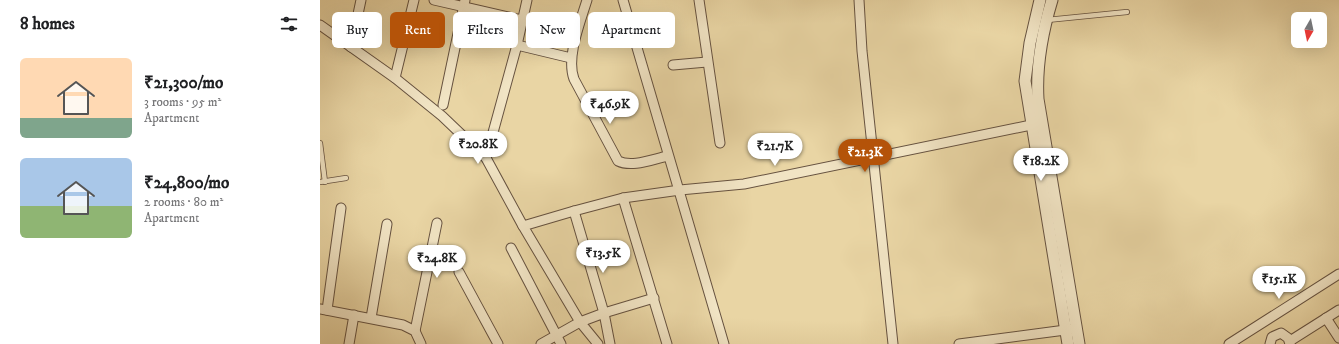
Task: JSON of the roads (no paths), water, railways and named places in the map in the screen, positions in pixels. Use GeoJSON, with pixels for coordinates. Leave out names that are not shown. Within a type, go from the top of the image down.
{"type":"FeatureCollection","features":[{"type":"Feature","properties":{"kind":"street"},"geometry":{"type":"LineString","coordinates":[[358,12],[361,0]]}},
{"type":"Feature","properties":{"kind":"street"},"geometry":{"type":"LineString","coordinates":[[395,78],[414,0]]}},
{"type":"Feature","properties":{"kind":"street"},"geometry":{"type":"LineString","coordinates":[[434,0],[464,3],[522,20]]}},
{"type":"Feature","properties":{"kind":"street"},"geometry":{"type":"LineString","coordinates":[[518,40],[526,0]]}},
{"type":"Feature","properties":{"kind":"street"},"geometry":{"type":"LineString","coordinates":[[587,0],[571,58],[571,70],[574,79],[618,161],[625,164],[668,156]]}},
{"type":"Feature","properties":{"kind":"street"},"geometry":{"type":"LineString","coordinates":[[623,0],[724,344]]}},
{"type":"Feature","properties":{"kind":"street"},"geometry":{"type":"LineString","coordinates":[[699,0],[720,143]]}},
{"type":"Feature","properties":{"kind":"street"},"geometry":{"type":"LineString","coordinates":[[859,0],[862,51],[894,344]]}},
{"type":"Feature","properties":{"kind":"street"},"geometry":{"type":"LineString","coordinates":[[1040,0],[1038,99],[1071,329],[1068,344]]}},
{"type":"Feature","properties":{"kind":"street"},"geometry":{"type":"LineString","coordinates":[[1052,0],[1040,20],[1025,80],[1031,125],[1071,329],[1080,344]]}},
{"type":"Feature","properties":{"kind":"street"},"geometry":{"type":"LineString","coordinates":[[443,105],[464,3]]}},
{"type":"Feature","properties":{"kind":"street"},"geometry":{"type":"LineString","coordinates":[[320,25],[332,34]]}},
{"type":"Feature","properties":{"kind":"street"},"geometry":{"type":"LineString","coordinates":[[518,45],[571,58]]}},
{"type":"Feature","properties":{"kind":"street"},"geometry":{"type":"LineString","coordinates":[[352,48],[395,78],[442,116],[486,158],[523,226],[580,322],[598,344]]}},
{"type":"Feature","properties":{"kind":"street"},"geometry":{"type":"LineString","coordinates":[[486,158],[516,48]]}},
{"type":"Feature","properties":{"kind":"street"},"geometry":{"type":"LineString","coordinates":[[673,65],[707,62]]}},
{"type":"Feature","properties":{"kind":"street"},"geometry":{"type":"LineString","coordinates":[[523,226],[574,210],[623,198],[680,190],[744,184],[1031,125]]}},
{"type":"Feature","properties":{"kind":"street"},"geometry":{"type":"LineString","coordinates":[[623,198],[667,344]]}},
{"type":"Feature","properties":{"kind":"street"},"geometry":{"type":"LineString","coordinates":[[342,208],[324,309],[372,318],[403,326],[415,331]]}},
{"type":"Feature","properties":{"kind":"street"},"geometry":{"type":"LineString","coordinates":[[574,210],[604,314],[610,344]]}},
{"type":"Feature","properties":{"kind":"street"},"geometry":{"type":"LineString","coordinates":[[420,344],[415,331],[437,223]]}},
{"type":"Feature","properties":{"kind":"street"},"geometry":{"type":"LineString","coordinates":[[372,318],[388,224]]}},
{"type":"Feature","properties":{"kind":"street"},"geometry":{"type":"LineString","coordinates":[[511,248],[558,340]]}},
{"type":"Feature","properties":{"kind":"street"},"geometry":{"type":"LineString","coordinates":[[459,272],[498,344]]}},
{"type":"Feature","properties":{"kind":"street"},"geometry":{"type":"LineString","coordinates":[[1229,344],[1339,274]]}},
{"type":"Feature","properties":{"kind":"street"},"geometry":{"type":"LineString","coordinates":[[541,344],[558,340],[580,322],[654,298]]}},
{"type":"Feature","properties":{"kind":"street"},"geometry":{"type":"LineString","coordinates":[[1274,335],[1284,334],[1290,342],[1339,310]]}},
{"type":"Feature","properties":{"kind":"street"},"geometry":{"type":"LineString","coordinates":[[349,344],[354,315]]}},
{"type":"Feature","properties":{"kind":"street"},"geometry":{"type":"LineString","coordinates":[[1326,318],[1339,338]]}},
{"type":"Feature","properties":{"kind":"street"},"geometry":{"type":"LineString","coordinates":[[1265,322],[1274,335]]}},
{"type":"Feature","properties":{"kind":"street"},"geometry":{"type":"LineString","coordinates":[[959,344],[1071,329]]}},
{"type":"Feature","properties":{"kind":"street"},"geometry":{"type":"LineString","coordinates":[[1270,344],[1274,335]]}},
{"type":"Feature","properties":{"kind":"lane"},"geometry":{"type":"LineString","coordinates":[[1040,20],[1127,12]]}},
{"type":"Feature","properties":{"kind":"lane"},"geometry":{"type":"LineString","coordinates":[[320,143],[322,182],[346,178]]}}]}
